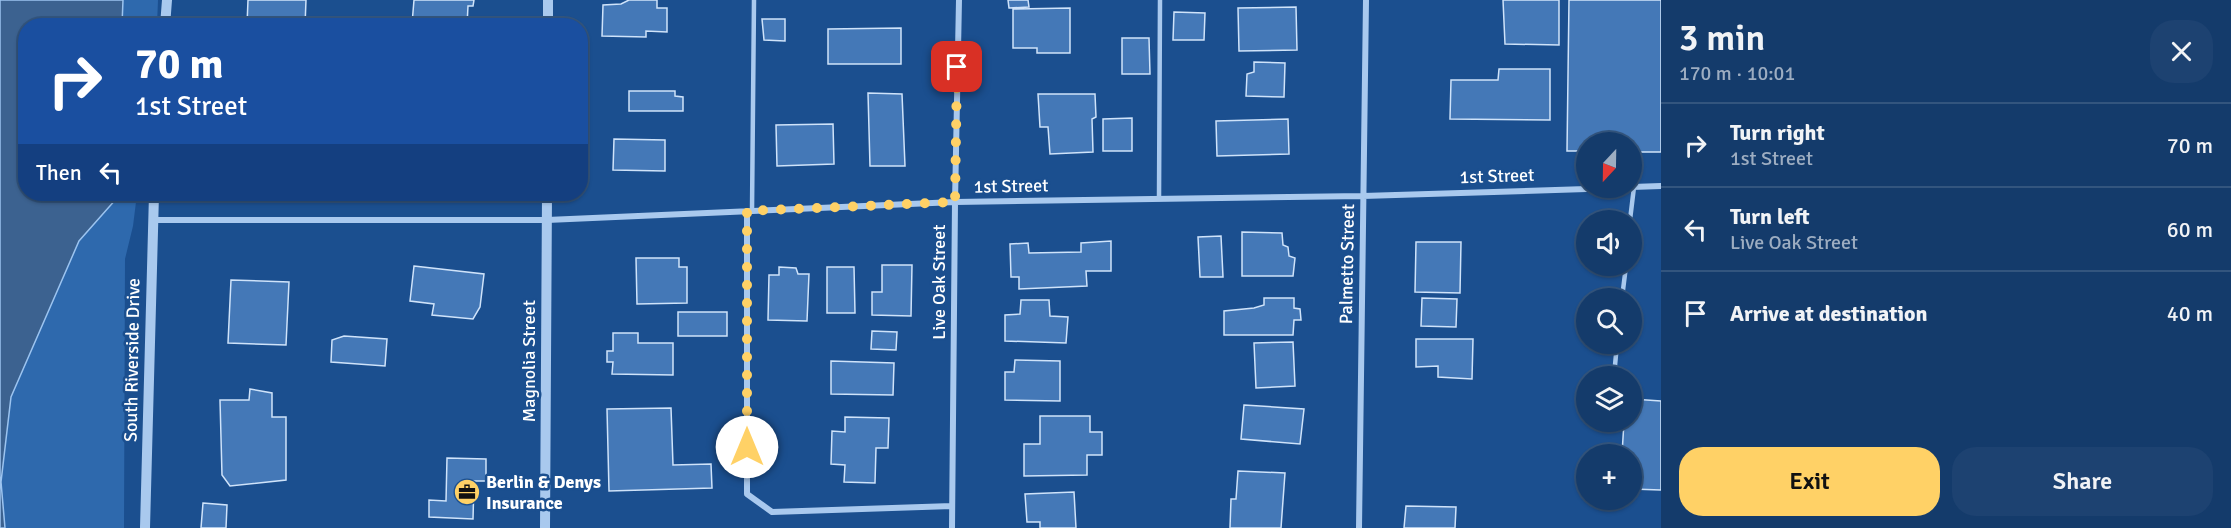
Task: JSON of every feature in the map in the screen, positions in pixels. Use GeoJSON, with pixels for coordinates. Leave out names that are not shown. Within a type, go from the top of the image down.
{"type":"FeatureCollection","features":[{"type":"Feature","properties":{"kind":"street"},"geometry":{"type":"LineString","coordinates":[[166,18],[167,0]]}},
{"type":"Feature","properties":{"kind":"street"},"geometry":{"type":"LineString","coordinates":[[548,0],[548,18]]}},
{"type":"Feature","properties":{"kind":"street","name":"Live Oak Street"},"geometry":{"type":"LineString","coordinates":[[952,528],[959,0]]}},
{"type":"Feature","properties":{"kind":"street","name":"Palmetto Street"},"geometry":{"type":"LineString","coordinates":[[1359,528],[1366,0]]}},
{"type":"Feature","properties":{"kind":"street"},"geometry":{"type":"LineString","coordinates":[[1642,187],[1661,186]]}},
{"type":"Feature","properties":{"kind":"street","name":"1st Street"},"geometry":{"type":"LineString","coordinates":[[152,220],[547,220],[955,202],[1363,196],[1576,189]]}},
{"type":"Feature","properties":{"kind":"street","name":"South Riverside Drive"},"geometry":{"type":"LineString","coordinates":[[145,528],[153,201]]}},
{"type":"Feature","properties":{"kind":"street","name":"Magnolia Street"},"geometry":{"type":"LineString","coordinates":[[544,528],[547,201]]}},
{"type":"Feature","properties":{"kind":"street"},"geometry":{"type":"LineString","coordinates":[[750,211],[747,494],[772,512],[952,506]]}},
{"type":"Feature","properties":{"kind":"lane"},"geometry":{"type":"LineString","coordinates":[[750,211],[754,0]]}},
{"type":"Feature","properties":{"kind":"lane"},"geometry":{"type":"LineString","coordinates":[[1159,199],[1160,0]]}},
{"type":"Feature","properties":{"kind":"shaded area"},"geometry":{"type":"Polygon","coordinates":[[[0,0],[123,0],[122,18],[18,18],[18,201],[114,201],[79,241],[11,397],[1,482],[5,528],[0,528],[0,0]]]}},
{"type":"Feature","properties":{"kind":"shaded area"},"geometry":{"type":"Polygon","coordinates":[[[123,0],[158,0],[157,18],[123,18],[123,0]]]}},
{"type":"Feature","properties":{"kind":"shaded area"},"geometry":{"type":"Polygon","coordinates":[[[114,201],[136,201],[125,259],[124,528],[5,528],[1,482],[11,397],[79,241],[114,201]]]}},
{"type":"Feature","properties":{"kind":"building"},"geometry":{"type":"Polygon","coordinates":[[[248,0],[306,0],[305,18],[247,18],[248,0]]]}},
{"type":"Feature","properties":{"kind":"building"},"geometry":{"type":"Polygon","coordinates":[[[414,0],[474,0],[473,6],[468,6],[467,18],[412,18],[414,0]]]}},
{"type":"Feature","properties":{"kind":"building"},"geometry":{"type":"Polygon","coordinates":[[[629,0],[657,0],[657,8],[667,8],[667,32],[646,31],[646,37],[602,36],[603,5],[621,4],[629,0]]]}},
{"type":"Feature","properties":{"kind":"building"},"geometry":{"type":"Polygon","coordinates":[[[1008,0],[1028,0],[1029,7],[1009,8],[1008,0]]]}},
{"type":"Feature","properties":{"kind":"building"},"geometry":{"type":"Polygon","coordinates":[[[1503,0],[1559,0],[1559,45],[1505,44],[1503,0]]]}},
{"type":"Feature","properties":{"kind":"building"},"geometry":{"type":"Polygon","coordinates":[[[1569,0],[1661,0],[1661,152],[1642,152],[1642,132],[1576,132],[1576,151],[1567,151],[1569,0]]]}},
{"type":"Feature","properties":{"kind":"building"},"geometry":{"type":"Polygon","coordinates":[[[1296,7],[1297,50],[1239,51],[1238,8],[1296,7]]]}},
{"type":"Feature","properties":{"kind":"building"},"geometry":{"type":"Polygon","coordinates":[[[1070,8],[1070,53],[1037,53],[1037,48],[1013,48],[1013,9],[1070,8]]]}},
{"type":"Feature","properties":{"kind":"building"},"geometry":{"type":"Polygon","coordinates":[[[1174,12],[1205,13],[1204,40],[1173,40],[1174,12]]]}},
{"type":"Feature","properties":{"kind":"building"},"geometry":{"type":"Polygon","coordinates":[[[762,19],[785,19],[785,41],[764,40],[762,19]]]}},
{"type":"Feature","properties":{"kind":"building"},"geometry":{"type":"Polygon","coordinates":[[[901,28],[901,64],[828,64],[828,29],[901,28]]]}},
{"type":"Feature","properties":{"kind":"building"},"geometry":{"type":"Polygon","coordinates":[[[1122,38],[1149,38],[1150,74],[1122,74],[1122,38]]]}},
{"type":"Feature","properties":{"kind":"building"},"geometry":{"type":"Polygon","coordinates":[[[1254,62],[1285,63],[1284,97],[1246,96],[1247,74],[1254,72],[1254,62]]]}},
{"type":"Feature","properties":{"kind":"building"},"geometry":{"type":"Polygon","coordinates":[[[1499,69],[1550,69],[1550,120],[1450,119],[1451,80],[1498,80],[1499,69]]]}},
{"type":"Feature","properties":{"kind":"building"},"geometry":{"type":"Polygon","coordinates":[[[629,91],[675,91],[675,96],[683,97],[683,111],[629,111],[629,91]]]}},
{"type":"Feature","properties":{"kind":"building"},"geometry":{"type":"Polygon","coordinates":[[[868,93],[902,94],[905,166],[870,166],[868,93]]]}},
{"type":"Feature","properties":{"kind":"building"},"geometry":{"type":"Polygon","coordinates":[[[1038,94],[1095,94],[1096,117],[1092,119],[1093,152],[1050,154],[1048,127],[1040,127],[1038,94]]]}},
{"type":"Feature","properties":{"kind":"building"},"geometry":{"type":"Polygon","coordinates":[[[1132,118],[1132,151],[1103,151],[1103,119],[1132,118]]]}},
{"type":"Feature","properties":{"kind":"building"},"geometry":{"type":"Polygon","coordinates":[[[1288,119],[1289,154],[1217,156],[1216,121],[1288,119]]]}},
{"type":"Feature","properties":{"kind":"building"},"geometry":{"type":"Polygon","coordinates":[[[833,124],[834,164],[777,166],[776,125],[833,124]]]}},
{"type":"Feature","properties":{"kind":"building"},"geometry":{"type":"Polygon","coordinates":[[[614,139],[665,140],[665,171],[613,170],[614,139]]]}},
{"type":"Feature","properties":{"kind":"building"},"geometry":{"type":"Polygon","coordinates":[[[1242,232],[1282,233],[1283,245],[1288,247],[1289,256],[1295,258],[1293,276],[1242,276],[1242,232]]]}},
{"type":"Feature","properties":{"kind":"building"},"geometry":{"type":"Polygon","coordinates":[[[1221,236],[1223,277],[1200,277],[1198,237],[1221,236]]]}},
{"type":"Feature","properties":{"kind":"building"},"geometry":{"type":"Polygon","coordinates":[[[1111,241],[1111,271],[1086,271],[1087,286],[1019,289],[1019,277],[1011,277],[1010,244],[1028,243],[1029,253],[1081,252],[1081,243],[1111,241]]]}},
{"type":"Feature","properties":{"kind":"building"},"geometry":{"type":"Polygon","coordinates":[[[1416,242],[1461,242],[1460,293],[1415,292],[1416,242]]]}},
{"type":"Feature","properties":{"kind":"building"},"geometry":{"type":"Polygon","coordinates":[[[636,258],[679,258],[679,267],[687,267],[687,303],[637,304],[636,258]]]}},
{"type":"Feature","properties":{"kind":"building"},"geometry":{"type":"Polygon","coordinates":[[[882,265],[912,265],[911,316],[872,315],[872,292],[882,292],[882,265]]]}},
{"type":"Feature","properties":{"kind":"building"},"geometry":{"type":"Polygon","coordinates":[[[414,266],[484,274],[480,307],[473,319],[432,315],[434,304],[410,301],[414,266]]]}},
{"type":"Feature","properties":{"kind":"building"},"geometry":{"type":"Polygon","coordinates":[[[779,267],[796,268],[798,274],[809,274],[807,321],[768,320],[769,275],[779,275],[779,267]]]}},
{"type":"Feature","properties":{"kind":"building"},"geometry":{"type":"Polygon","coordinates":[[[827,267],[854,267],[855,313],[827,313],[827,267]]]}},
{"type":"Feature","properties":{"kind":"building"},"geometry":{"type":"Polygon","coordinates":[[[231,280],[289,282],[286,345],[228,343],[231,280]]]}},
{"type":"Feature","properties":{"kind":"building"},"geometry":{"type":"Polygon","coordinates":[[[1264,298],[1294,298],[1294,308],[1300,309],[1301,320],[1294,320],[1293,335],[1224,335],[1224,311],[1264,305],[1264,298]]]}},
{"type":"Feature","properties":{"kind":"building"},"geometry":{"type":"Polygon","coordinates":[[[1422,298],[1457,299],[1456,327],[1421,326],[1422,298]]]}},
{"type":"Feature","properties":{"kind":"building"},"geometry":{"type":"Polygon","coordinates":[[[1021,300],[1049,300],[1050,316],[1068,317],[1066,343],[1005,341],[1005,315],[1020,314],[1021,300]]]}},
{"type":"Feature","properties":{"kind":"building"},"geometry":{"type":"Polygon","coordinates":[[[678,312],[727,312],[727,336],[678,336],[678,312]]]}},
{"type":"Feature","properties":{"kind":"building"},"geometry":{"type":"Polygon","coordinates":[[[872,331],[897,332],[896,350],[871,349],[872,331]]]}},
{"type":"Feature","properties":{"kind":"building"},"geometry":{"type":"Polygon","coordinates":[[[613,333],[638,333],[638,343],[673,343],[673,375],[612,374],[613,362],[607,362],[607,351],[613,351],[613,333]]]}},
{"type":"Feature","properties":{"kind":"building"},"geometry":{"type":"Polygon","coordinates":[[[344,336],[387,339],[385,366],[331,362],[332,340],[344,336]]]}},
{"type":"Feature","properties":{"kind":"building"},"geometry":{"type":"Polygon","coordinates":[[[1416,339],[1473,339],[1472,379],[1438,377],[1438,366],[1416,367],[1416,339]]]}},
{"type":"Feature","properties":{"kind":"building"},"geometry":{"type":"Polygon","coordinates":[[[1293,342],[1295,386],[1256,388],[1254,343],[1293,342]]]}},
{"type":"Feature","properties":{"kind":"building"},"geometry":{"type":"Polygon","coordinates":[[[1015,360],[1060,361],[1060,401],[1005,400],[1005,372],[1014,372],[1015,360]]]}},
{"type":"Feature","properties":{"kind":"building"},"geometry":{"type":"Polygon","coordinates":[[[831,361],[894,363],[893,395],[831,394],[831,361]]]}},
{"type":"Feature","properties":{"kind":"building"},"geometry":{"type":"Polygon","coordinates":[[[250,389],[272,393],[272,417],[286,417],[286,480],[230,486],[222,475],[220,400],[249,400],[250,389]]]}},
{"type":"Feature","properties":{"kind":"building"},"geometry":{"type":"Polygon","coordinates":[[[1642,400],[1661,401],[1661,490],[1642,489],[1642,444],[1623,444],[1623,432],[1642,432],[1642,400]]]}},
{"type":"Feature","properties":{"kind":"building"},"geometry":{"type":"Polygon","coordinates":[[[1244,405],[1304,409],[1300,444],[1241,439],[1244,405]]]}},
{"type":"Feature","properties":{"kind":"building"},"geometry":{"type":"Polygon","coordinates":[[[671,408],[673,465],[711,464],[712,488],[609,491],[607,409],[671,408]]]}},
{"type":"Feature","properties":{"kind":"building"},"geometry":{"type":"Polygon","coordinates":[[[1040,416],[1090,416],[1090,432],[1102,432],[1102,455],[1087,455],[1087,475],[1024,476],[1024,444],[1040,444],[1040,416]]]}},
{"type":"Feature","properties":{"kind":"building"},"geometry":{"type":"Polygon","coordinates":[[[845,417],[889,418],[888,448],[876,448],[875,483],[844,482],[845,465],[831,464],[832,431],[845,432],[845,417]]]}},
{"type":"Feature","properties":{"kind":"building"},"geometry":{"type":"Polygon","coordinates":[[[447,458],[486,459],[486,481],[474,481],[473,519],[429,517],[429,500],[446,501],[447,458]]]}},
{"type":"Feature","properties":{"kind":"building"},"geometry":{"type":"Polygon","coordinates":[[[1238,471],[1285,473],[1281,528],[1230,528],[1231,499],[1236,499],[1238,471]]]}},
{"type":"Feature","properties":{"kind":"building"},"geometry":{"type":"Polygon","coordinates":[[[1074,492],[1076,528],[1040,528],[1040,522],[1027,522],[1025,494],[1074,492]]]}},
{"type":"Feature","properties":{"kind":"building"},"geometry":{"type":"Polygon","coordinates":[[[203,503],[227,505],[226,528],[201,528],[203,503]]]}},
{"type":"Feature","properties":{"kind":"building"},"geometry":{"type":"Polygon","coordinates":[[[1406,506],[1456,507],[1455,528],[1404,528],[1406,506]]]}},
{"type":"Feature","properties":{"kind":"place","name":"Berlin & Denys Insurance"},"geometry":{"type":"Point","coordinates":[467,492]}},
{"type":"Feature","properties":{"kind":"route"},"geometry":{"type":"LineString","coordinates":[[747,447],[747,211],[955,202],[957,67]]}}]}
